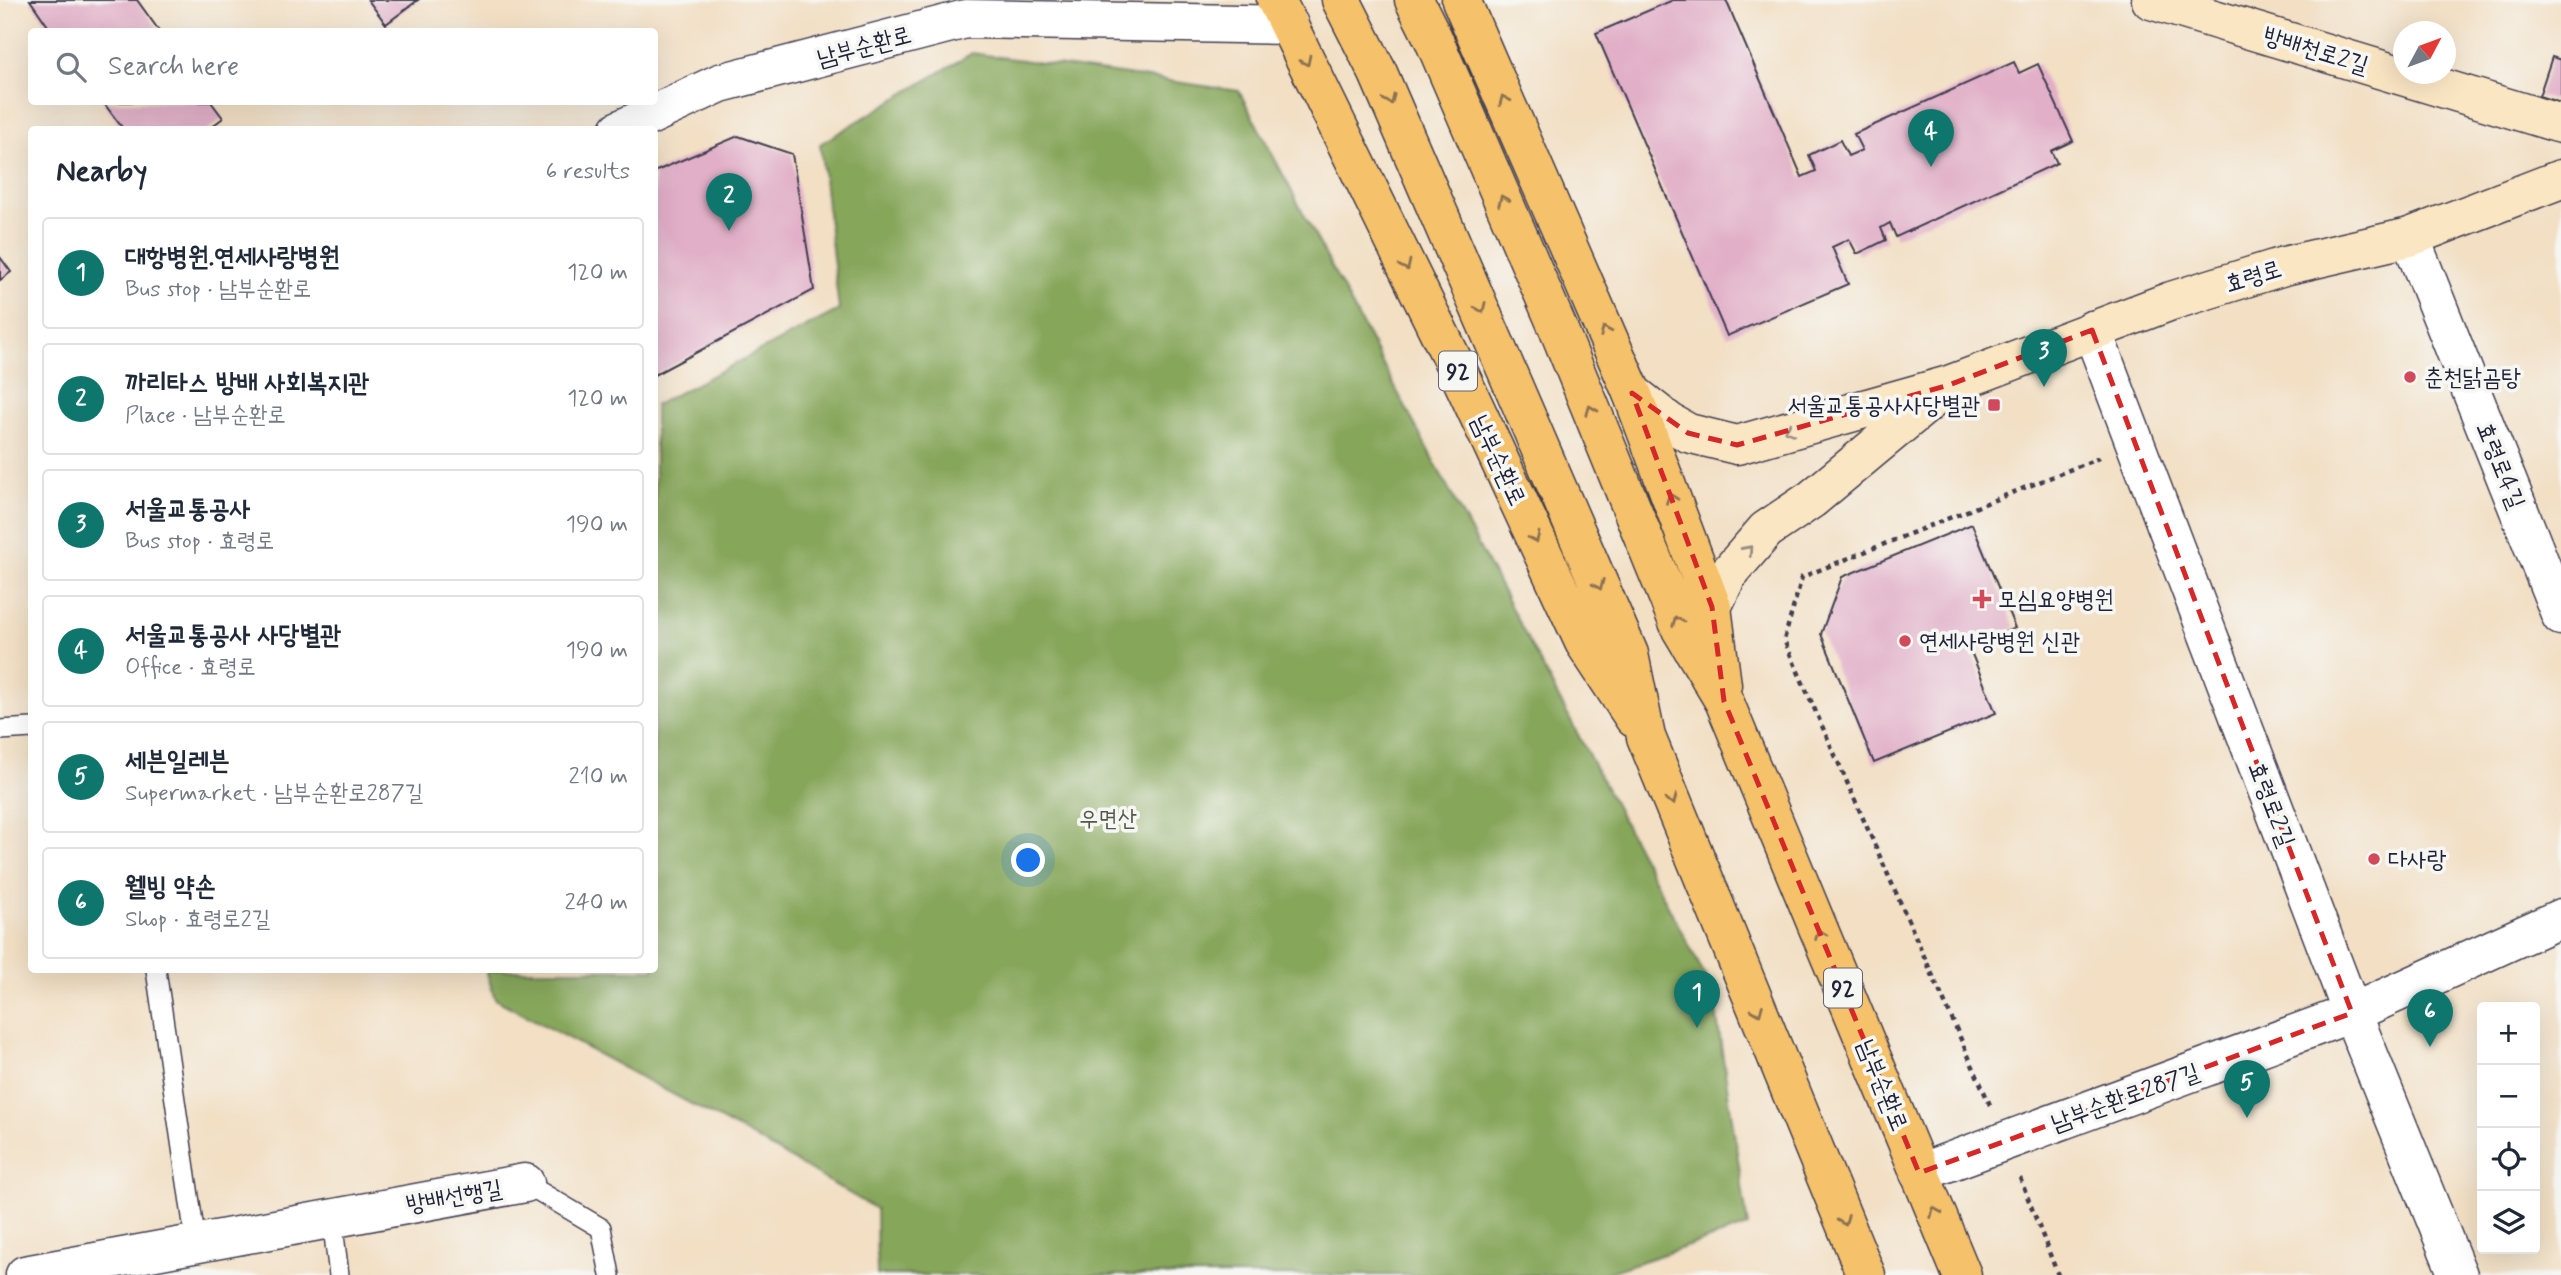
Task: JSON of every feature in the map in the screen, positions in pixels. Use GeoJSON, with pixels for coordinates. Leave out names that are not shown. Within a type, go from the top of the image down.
{"type":"FeatureCollection","features":[{"type":"Feature","properties":{"kind":"main road","name":"남부순환로"},"geometry":{"type":"LineString","coordinates":[[1341,0],[1389,98],[1629,654],[1646,737],[1866,1275]]}},
{"type":"Feature","properties":{"kind":"main road","name":"남부순환로"},"geometry":{"type":"LineString","coordinates":[[1461,0],[1632,393],[1712,607],[1724,701]]}},
{"type":"Feature","properties":{"kind":"main road","name":"방배천로2길"},"geometry":{"type":"LineString","coordinates":[[2151,0],[2561,124]]}},
{"type":"Feature","properties":{"kind":"main road","name":"남부순환로"},"geometry":{"type":"LineString","coordinates":[[1416,3],[1558,328],[1681,629],[1724,701],[1962,1275]]}},
{"type":"Feature","properties":{"kind":"main road","name":"남부순환로"},"geometry":{"type":"LineString","coordinates":[[1283,13],[1458,371],[1584,642],[1646,737]]}},
{"type":"Feature","properties":{"kind":"main road","name":"효령로"},"geometry":{"type":"LineString","coordinates":[[1949,385],[2171,301],[2284,266],[2410,237],[2561,179]]}},
{"type":"Feature","properties":{"kind":"main road"},"geometry":{"type":"LineString","coordinates":[[1632,393],[1688,433],[1737,446],[1949,385]]}},
{"type":"Feature","properties":{"kind":"main road"},"geometry":{"type":"LineString","coordinates":[[1712,607],[1728,574],[1766,530],[1812,499],[1949,385]]}},
{"type":"Feature","properties":{"kind":"street","name":"남부순환로"},"geometry":{"type":"LineString","coordinates":[[628,126],[720,83],[966,19],[1283,13]]}},
{"type":"Feature","properties":{"kind":"street","name":"효령로4길"},"geometry":{"type":"LineString","coordinates":[[2410,237],[2561,615]]}},
{"type":"Feature","properties":{"kind":"street","name":"효령로2길"},"geometry":{"type":"LineString","coordinates":[[2092,330],[2352,1013],[2458,1275]]}},
{"type":"Feature","properties":{"kind":"street","name":"남부순환로287길"},"geometry":{"type":"LineString","coordinates":[[1919,1173],[2352,1013],[2561,918]]}},
{"type":"Feature","properties":{"kind":"street","name":"방배선행길"},"geometry":{"type":"LineString","coordinates":[[25,1275],[64,1272],[196,1244],[525,1183]]}},
{"type":"Feature","properties":{"kind":"lane"},"geometry":{"type":"LineString","coordinates":[[0,730],[28,727]]}},
{"type":"Feature","properties":{"kind":"lane"},"geometry":{"type":"LineString","coordinates":[[156,973],[196,1244]]}},
{"type":"Feature","properties":{"kind":"lane","name":"방배선행길"},"geometry":{"type":"LineString","coordinates":[[525,1183],[601,1228],[610,1275]]}},
{"type":"Feature","properties":{"kind":"lane"},"geometry":{"type":"LineString","coordinates":[[332,1219],[339,1275]]}},
{"type":"Feature","properties":{"kind":"path"},"geometry":{"type":"LineString","coordinates":[[2058,1275],[2005,1141],[1784,640],[1801,576],[2135,443]]}},
{"type":"Feature","properties":{"kind":"highlighted area"},"geometry":{"type":"Polygon","coordinates":[[[2092,330],[2352,1013],[1919,1173],[1724,701],[1712,607],[1632,393],[1688,433],[1737,445],[1949,385],[2092,330]]]}},
{"type":"Feature","properties":{"kind":"green space","name":"우면산"},"geometry":{"type":"Polygon","coordinates":[[[972,53],[1239,91],[1713,991],[1748,1226],[1601,1275],[877,1275],[876,1209],[751,1136],[495,999],[487,973],[658,973],[658,403],[839,310],[820,144],[972,53]]]}},
{"type":"Feature","properties":{"kind":"building"},"geometry":{"type":"Polygon","coordinates":[[[30,0],[137,0],[157,28],[49,28],[30,0]]]}},
{"type":"Feature","properties":{"kind":"building"},"geometry":{"type":"Polygon","coordinates":[[[368,0],[418,0],[386,24],[368,0]]]}},
{"type":"Feature","properties":{"kind":"building"},"geometry":{"type":"Polygon","coordinates":[[[1673,0],[1726,0],[1802,177],[1816,171],[1809,155],[1840,140],[1848,156],[1862,150],[1854,134],[2014,62],[2019,73],[2038,64],[2073,141],[2051,151],[2057,163],[1896,237],[1890,223],[1881,228],[1886,240],[1857,254],[1849,239],[1832,247],[1848,284],[1727,336],[1596,33],[1673,0]]]}},
{"type":"Feature","properties":{"kind":"building"},"geometry":{"type":"Polygon","coordinates":[[[2552,57],[2561,60],[2561,103],[2539,96],[2552,57]]]}},
{"type":"Feature","properties":{"kind":"building"},"geometry":{"type":"Polygon","coordinates":[[[105,105],[213,105],[223,118],[212,126],[121,126],[105,105]]]}},
{"type":"Feature","properties":{"kind":"building"},"geometry":{"type":"Polygon","coordinates":[[[738,136],[792,154],[814,290],[658,373],[658,170],[738,136]]]}},
{"type":"Feature","properties":{"kind":"building"},"geometry":{"type":"Polygon","coordinates":[[[0,257],[11,272],[0,280],[0,257]]]}},
{"type":"Feature","properties":{"kind":"building","name":"연세사랑병원 신관"},"geometry":{"type":"Polygon","coordinates":[[[1972,524],[2015,628],[1969,647],[1996,713],[1874,763],[1821,634],[1842,577],[1972,524]]]}},
{"type":"Feature","properties":{"kind":"place","name":"서울교통공사 사당별관"},"geometry":{"type":"Point","coordinates":[1931,167]}},
{"type":"Feature","properties":{"kind":"place","name":"까리타스 방배 사회복지관"},"geometry":{"type":"Point","coordinates":[729,231]}},
{"type":"Feature","properties":{"kind":"place","name":"춘천닭곰탕"},"geometry":{"type":"Point","coordinates":[2410,377]}},
{"type":"Feature","properties":{"kind":"place","name":"서울교통공사"},"geometry":{"type":"Point","coordinates":[2044,387]}},
{"type":"Feature","properties":{"kind":"place","name":"서울교통공사사당별관"},"geometry":{"type":"Point","coordinates":[1994,405]}},
{"type":"Feature","properties":{"kind":"place","name":"모심요양병원"},"geometry":{"type":"Point","coordinates":[1982,599]}},
{"type":"Feature","properties":{"kind":"place","name":"연세사랑병원 신관"},"geometry":{"type":"Point","coordinates":[1905,641]}},
{"type":"Feature","properties":{"kind":"place","name":"다사랑"},"geometry":{"type":"Point","coordinates":[2374,859]}},
{"type":"Feature","properties":{"kind":"place","name":"대항병원.연세사랑병원"},"geometry":{"type":"Point","coordinates":[1697,1028]}},
{"type":"Feature","properties":{"kind":"place","name":"웰빙 약손"},"geometry":{"type":"Point","coordinates":[2430,1047]}},
{"type":"Feature","properties":{"kind":"place","name":"세븐일레븐"},"geometry":{"type":"Point","coordinates":[2247,1118]}}]}
